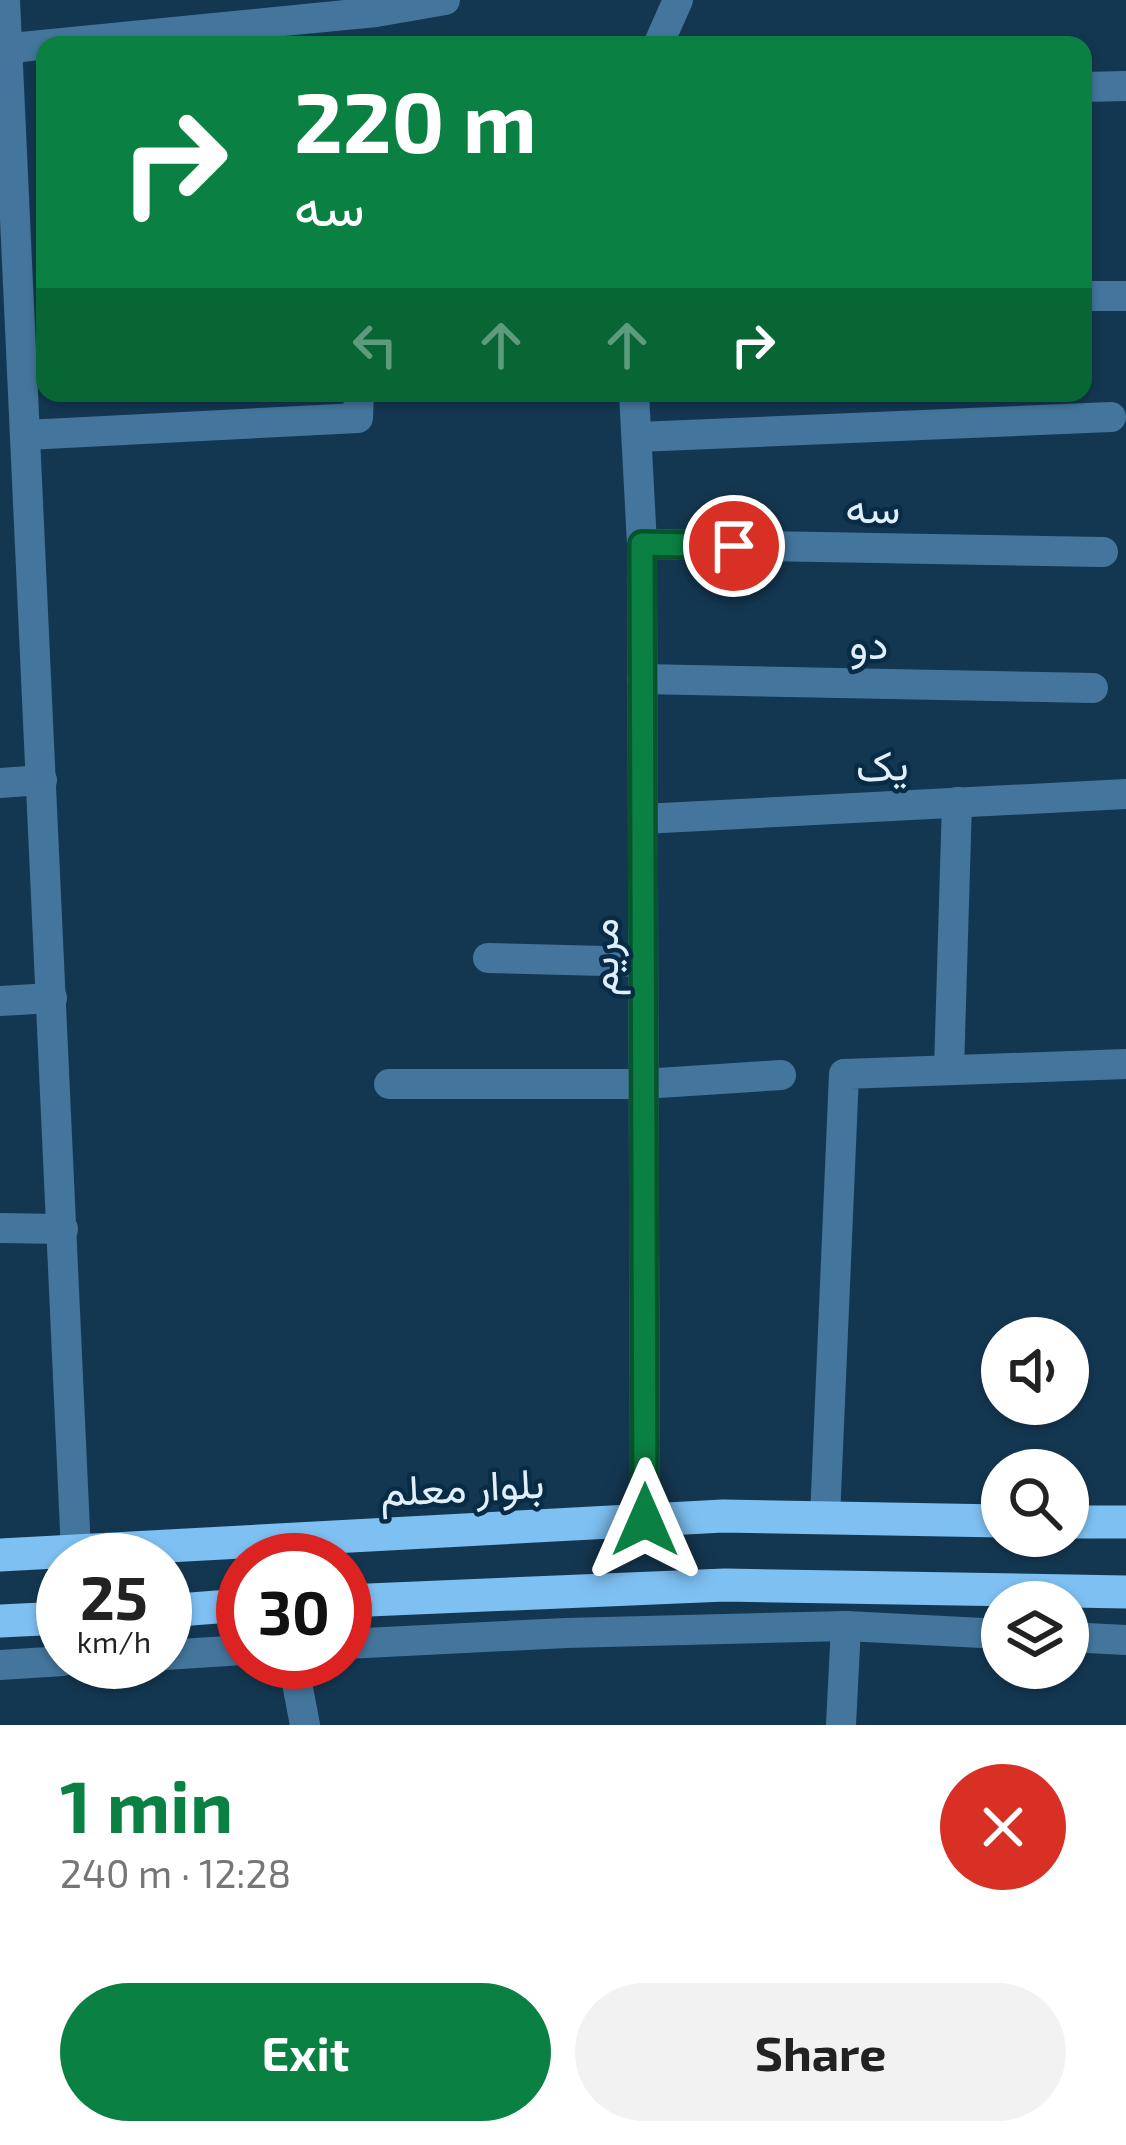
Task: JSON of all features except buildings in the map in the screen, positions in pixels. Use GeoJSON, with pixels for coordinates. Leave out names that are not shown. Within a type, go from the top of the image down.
{"type":"FeatureCollection","features":[{"type":"Feature","properties":{"kind":"highway","name":"بلوار معلم"},"geometry":{"type":"LineString","coordinates":[[192,1545],[723,1516],[981,1521]]}},
{"type":"Feature","properties":{"kind":"highway"},"geometry":{"type":"LineString","coordinates":[[1089,1522],[1126,1522]]}},
{"type":"Feature","properties":{"kind":"highway","name":"بلوار معلم"},"geometry":{"type":"LineString","coordinates":[[0,1555],[36,1554]]}},
{"type":"Feature","properties":{"kind":"highway"},"geometry":{"type":"LineString","coordinates":[[372,1600],[724,1585],[1126,1592]]}},
{"type":"Feature","properties":{"kind":"highway"},"geometry":{"type":"LineString","coordinates":[[0,1621],[36,1619]]}},
{"type":"Feature","properties":{"kind":"street"},"geometry":{"type":"LineString","coordinates":[[5,0],[75,1533]]}},
{"type":"Feature","properties":{"kind":"street"},"geometry":{"type":"LineString","coordinates":[[110,36],[445,0]]}},
{"type":"Feature","properties":{"kind":"street"},"geometry":{"type":"LineString","coordinates":[[662,36],[678,0]]}},
{"type":"Feature","properties":{"kind":"street"},"geometry":{"type":"LineString","coordinates":[[375,36],[376,6]]}},
{"type":"Feature","properties":{"kind":"street"},"geometry":{"type":"LineString","coordinates":[[4,48],[36,44]]}},
{"type":"Feature","properties":{"kind":"street"},"geometry":{"type":"LineString","coordinates":[[1092,87],[1126,86]]}},
{"type":"Feature","properties":{"kind":"street"},"geometry":{"type":"LineString","coordinates":[[1092,296],[1126,296]]}},
{"type":"Feature","properties":{"kind":"street"},"geometry":{"type":"LineString","coordinates":[[26,435],[358,418],[359,402]]}},
{"type":"Feature","properties":{"kind":"street","name":"مریم"},"geometry":{"type":"LineString","coordinates":[[635,402],[642,544],[645,1520]]}},
{"type":"Feature","properties":{"kind":"street"},"geometry":{"type":"LineString","coordinates":[[638,436],[1111,417]]}},
{"type":"Feature","properties":{"kind":"street","name":"سه"},"geometry":{"type":"LineString","coordinates":[[642,544],[1103,552]]}},
{"type":"Feature","properties":{"kind":"street"},"geometry":{"type":"LineString","coordinates":[[0,566],[32,564]]}},
{"type":"Feature","properties":{"kind":"street","name":"دو"},"geometry":{"type":"LineString","coordinates":[[642,679],[1094,688]]}},
{"type":"Feature","properties":{"kind":"street"},"geometry":{"type":"LineString","coordinates":[[0,783],[42,780]]}},
{"type":"Feature","properties":{"kind":"street","name":"یک"},"geometry":{"type":"LineString","coordinates":[[643,819],[1126,794]]}},
{"type":"Feature","properties":{"kind":"street"},"geometry":{"type":"LineString","coordinates":[[949,1070],[957,802]]}},
{"type":"Feature","properties":{"kind":"street"},"geometry":{"type":"LineString","coordinates":[[488,958],[643,962]]}},
{"type":"Feature","properties":{"kind":"street"},"geometry":{"type":"LineString","coordinates":[[0,1001],[52,998]]}},
{"type":"Feature","properties":{"kind":"street"},"geometry":{"type":"LineString","coordinates":[[824,1518],[844,1074],[1126,1064]]}},
{"type":"Feature","properties":{"kind":"street"},"geometry":{"type":"LineString","coordinates":[[389,1084],[643,1084],[781,1075]]}},
{"type":"Feature","properties":{"kind":"street"},"geometry":{"type":"LineString","coordinates":[[0,1228],[63,1229]]}},
{"type":"Feature","properties":{"kind":"street"},"geometry":{"type":"LineString","coordinates":[[841,1725],[845,1626]]}},
{"type":"Feature","properties":{"kind":"street"},"geometry":{"type":"LineString","coordinates":[[372,1643],[845,1626],[981,1633]]}},
{"type":"Feature","properties":{"kind":"street"},"geometry":{"type":"LineString","coordinates":[[1089,1638],[1126,1640]]}},
{"type":"Feature","properties":{"kind":"street"},"geometry":{"type":"LineString","coordinates":[[0,1665],[36,1663]]}},
{"type":"Feature","properties":{"kind":"street"},"geometry":{"type":"LineString","coordinates":[[298,1689],[304,1725]]}},
{"type":"Feature","properties":{"kind":"route"},"geometry":{"type":"LineString","coordinates":[[645,1520],[642,544],[734,546]]}}]}
